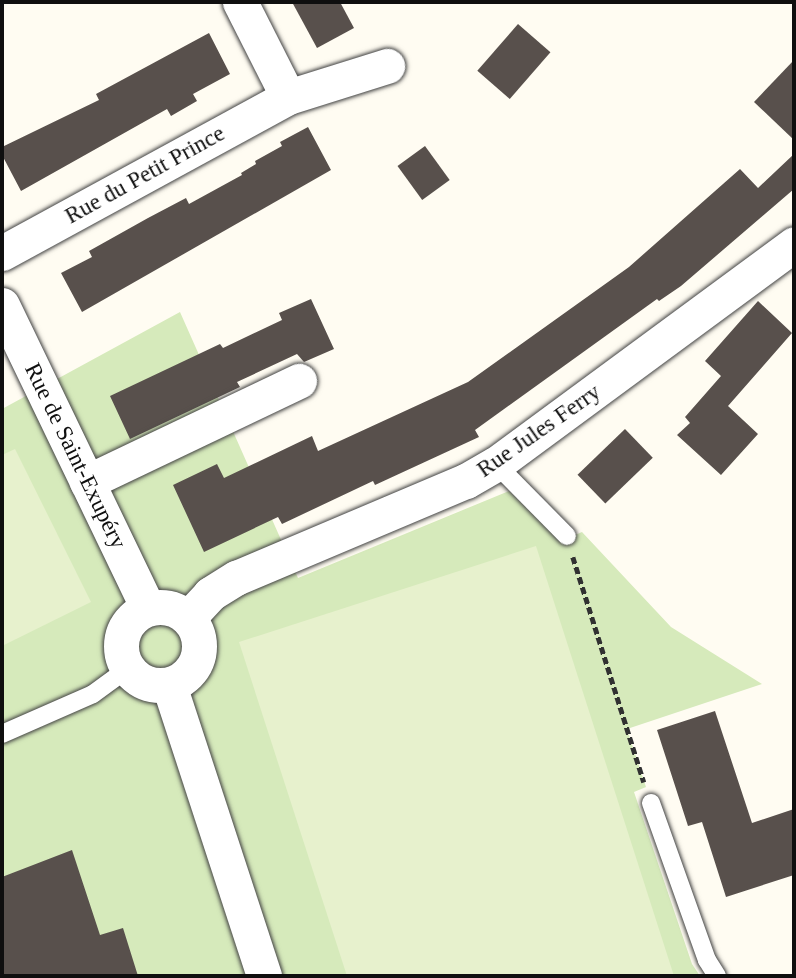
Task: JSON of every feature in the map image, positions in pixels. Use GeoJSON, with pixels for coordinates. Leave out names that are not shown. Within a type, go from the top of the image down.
{"type":"FeatureCollection","features":[{"type":"Feature","properties":{"kind":"street"},"geometry":{"type":"LineString","coordinates":[[240,2],[288,97]]}},
{"type":"Feature","properties":{"kind":"street","name":"Rue du Petit Prince"},"geometry":{"type":"LineString","coordinates":[[2,253],[288,97],[387,66]]}},
{"type":"Feature","properties":{"kind":"street","name":"Rue Jules Ferry"},"geometry":{"type":"LineString","coordinates":[[188,618],[210,594],[236,578],[466,481],[496,464],[794,244]]}},
{"type":"Feature","properties":{"kind":"street","name":"Rue de Saint-Exupéry"},"geometry":{"type":"LineString","coordinates":[[2,305],[148,608]]}},
{"type":"Feature","properties":{"kind":"street"},"geometry":{"type":"LineString","coordinates":[[87,482],[299,381]]}},
{"type":"Feature","properties":{"kind":"street"},"geometry":{"type":"LineString","coordinates":[[162,606],[176,610],[188,618],[200,642],[192,669],[182,679],[169,685],[153,685],[138,680],[127,669],[121,655],[120,640],[125,626],[135,615],[148,608],[162,606]]}},
{"type":"Feature","properties":{"kind":"street"},"geometry":{"type":"LineString","coordinates":[[169,685],[264,976]]}},
{"type":"Feature","properties":{"kind":"lane"},"geometry":{"type":"LineString","coordinates":[[496,464],[567,536]]}},
{"type":"Feature","properties":{"kind":"lane"},"geometry":{"type":"LineString","coordinates":[[2,734],[93,694],[127,669]]}},
{"type":"Feature","properties":{"kind":"lane"},"geometry":{"type":"LineString","coordinates":[[651,803],[707,960],[717,976]]}},
{"type":"Feature","properties":{"kind":"path"},"geometry":{"type":"LineString","coordinates":[[567,536],[651,803]]}},
{"type":"Feature","properties":{"kind":"green space"},"geometry":{"type":"Polygon","coordinates":[[[180,312],[298,578],[509,491],[561,541],[582,532],[671,627],[762,684],[627,729],[646,787],[634,792],[692,964],[700,976],[2,976],[2,409],[180,312]]]}},
{"type":"Feature","properties":{"kind":"green space"},"geometry":{"type":"Polygon","coordinates":[[[15,449],[91,602],[2,646],[2,455],[15,449]]]}},
{"type":"Feature","properties":{"kind":"green space"},"geometry":{"type":"Polygon","coordinates":[[[536,546],[674,976],[347,976],[239,642],[536,546]]]}},
{"type":"Feature","properties":{"kind":"building"},"geometry":{"type":"Polygon","coordinates":[[[292,2],[340,2],[354,28],[317,48],[292,2]]]}},
{"type":"Feature","properties":{"kind":"building"},"geometry":{"type":"Polygon","coordinates":[[[518,24],[550,52],[510,99],[477,71],[518,24]]]}},
{"type":"Feature","properties":{"kind":"building"},"geometry":{"type":"Polygon","coordinates":[[[209,33],[230,74],[193,94],[197,101],[171,116],[167,109],[21,191],[2,155],[2,147],[99,100],[96,94],[209,33]]]}},
{"type":"Feature","properties":{"kind":"building"},"geometry":{"type":"Polygon","coordinates":[[[794,60],[794,140],[754,102],[794,60]]]}},
{"type":"Feature","properties":{"kind":"building"},"geometry":{"type":"Polygon","coordinates":[[[308,127],[331,170],[82,312],[61,273],[92,257],[89,251],[148,218],[186,198],[189,204],[242,175],[241,173],[256,164],[255,161],[282,146],[280,142],[308,127]]]}},
{"type":"Feature","properties":{"kind":"building"},"geometry":{"type":"Polygon","coordinates":[[[425,146],[450,180],[422,200],[397,166],[425,146]]]}},
{"type":"Feature","properties":{"kind":"building"},"geometry":{"type":"Polygon","coordinates":[[[794,154],[794,189],[681,286],[659,301],[657,299],[475,430],[479,437],[375,485],[373,481],[282,524],[278,517],[204,552],[173,485],[217,464],[224,478],[312,436],[318,451],[468,382],[629,267],[740,169],[758,188],[794,154]]]}},
{"type":"Feature","properties":{"kind":"building"},"geometry":{"type":"Polygon","coordinates":[[[311,299],[334,349],[304,362],[297,354],[237,382],[240,387],[130,439],[110,396],[220,344],[223,348],[282,320],[279,313],[311,299]]]}},
{"type":"Feature","properties":{"kind":"building"},"geometry":{"type":"Polygon","coordinates":[[[758,301],[792,333],[728,406],[758,434],[721,475],[677,435],[690,423],[685,417],[721,376],[705,361],[758,301]]]}},
{"type":"Feature","properties":{"kind":"building"},"geometry":{"type":"Polygon","coordinates":[[[625,429],[653,458],[605,504],[578,475],[625,429]]]}},
{"type":"Feature","properties":{"kind":"building"},"geometry":{"type":"Polygon","coordinates":[[[715,711],[752,823],[794,809],[794,875],[726,897],[702,822],[688,826],[657,730],[715,711]]]}},
{"type":"Feature","properties":{"kind":"building"},"geometry":{"type":"Polygon","coordinates":[[[72,850],[100,935],[123,928],[138,976],[2,976],[2,877],[72,850]]]}}]}
